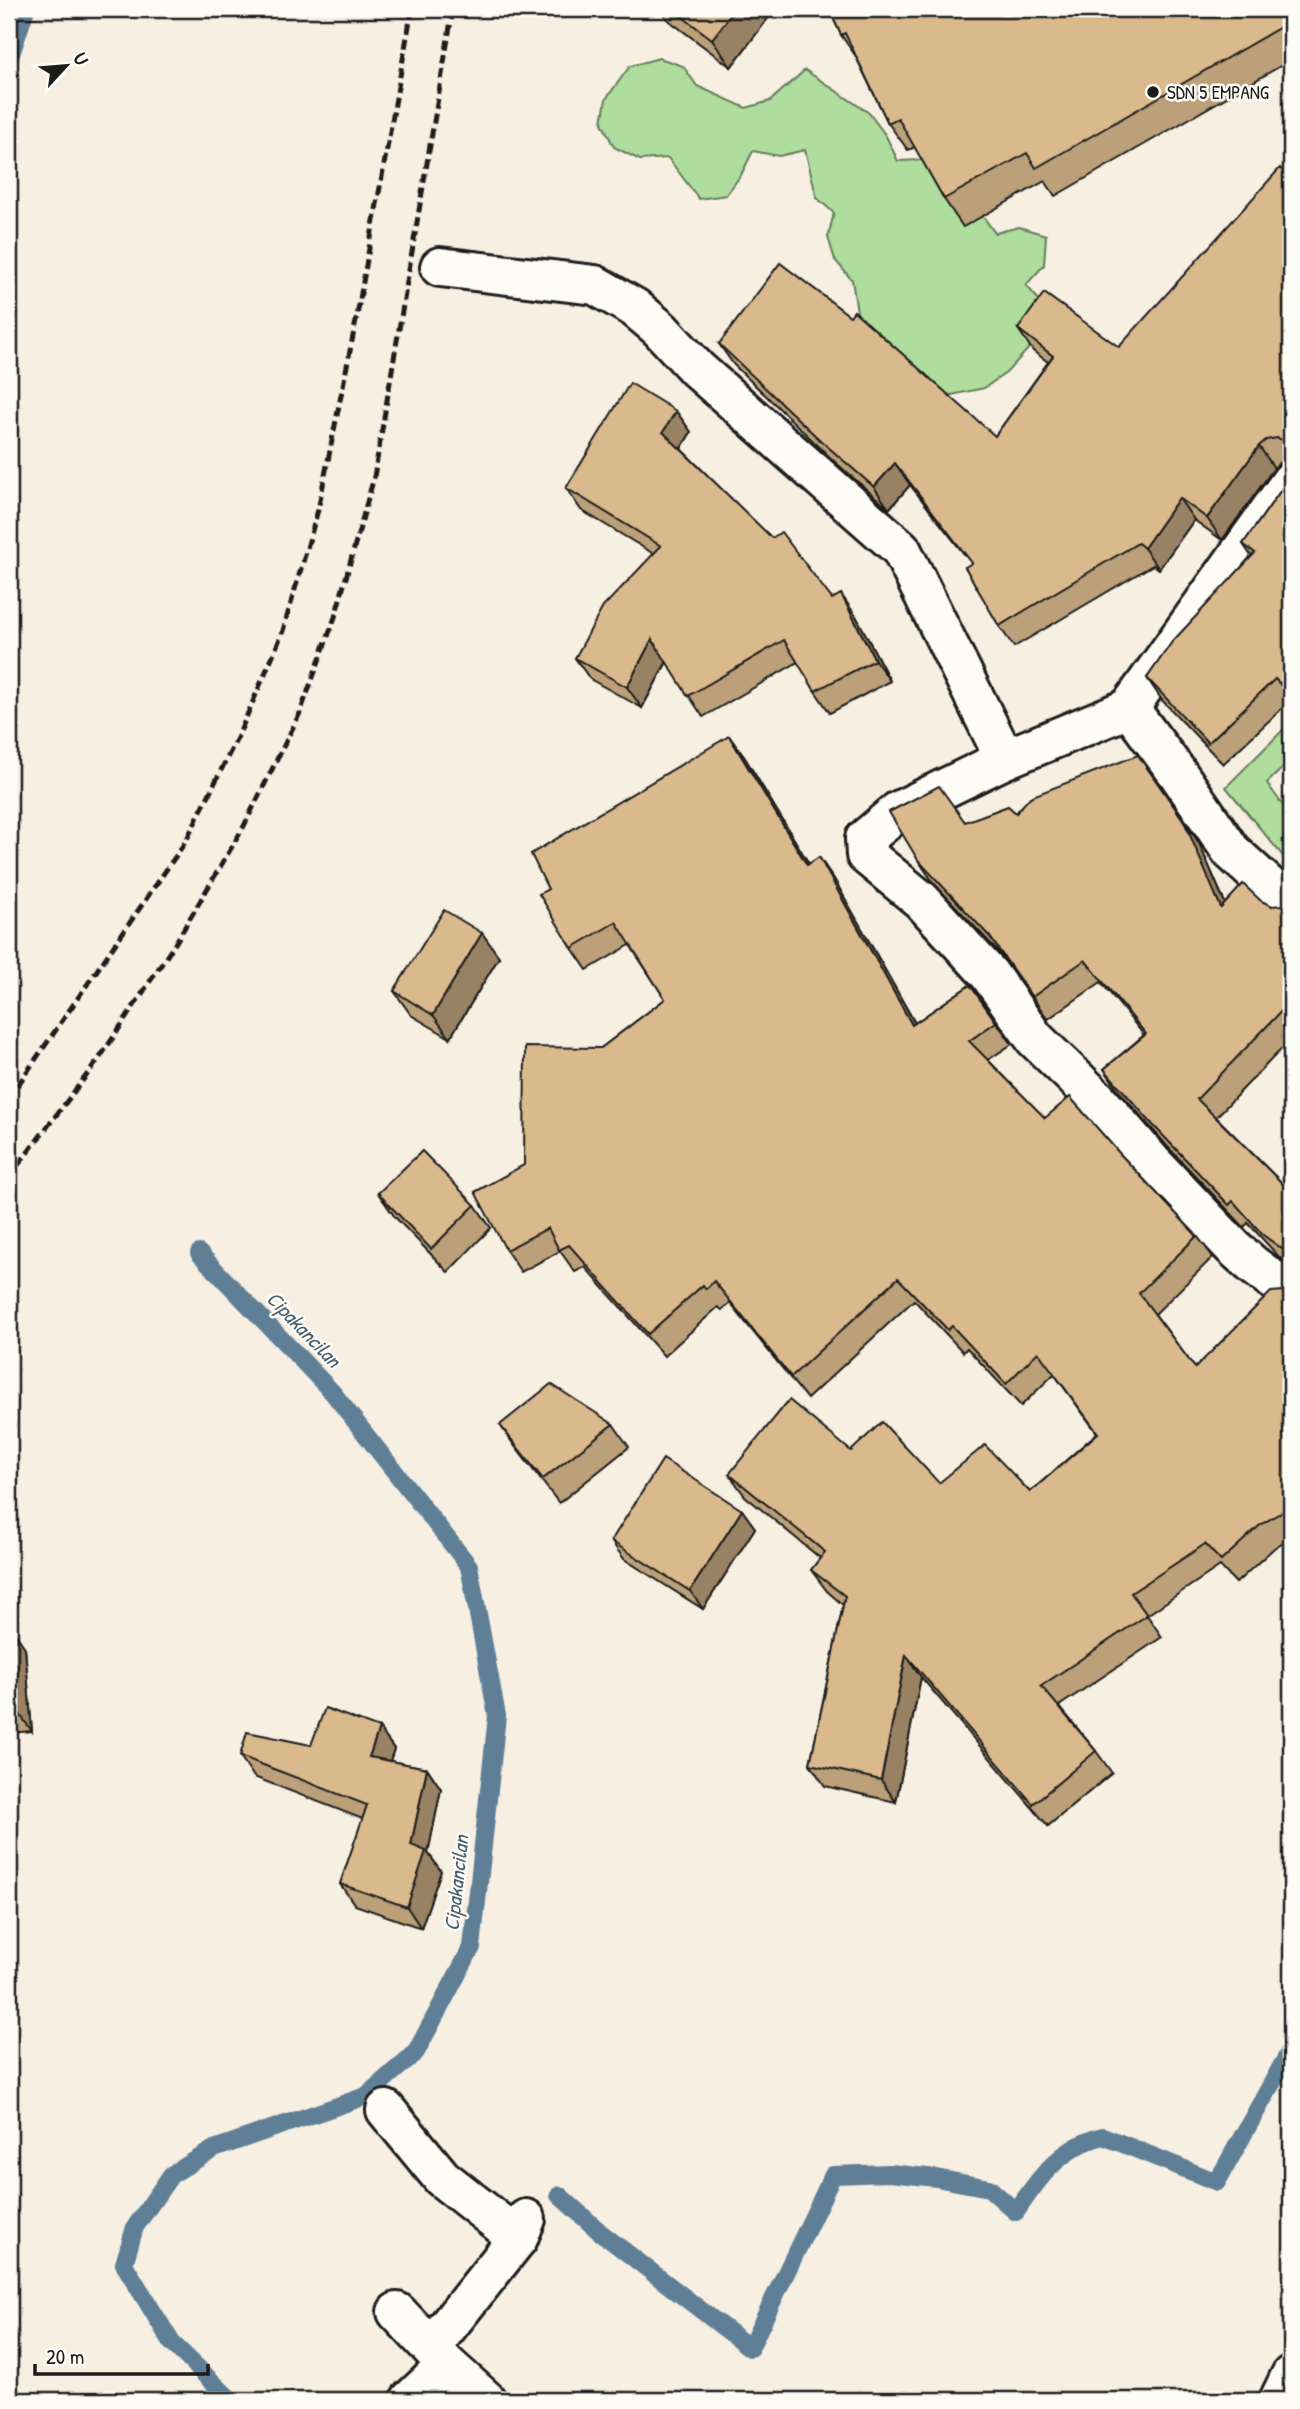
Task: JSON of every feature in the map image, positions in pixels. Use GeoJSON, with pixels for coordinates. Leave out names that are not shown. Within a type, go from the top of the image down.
{"type":"FeatureCollection","features":[{"type":"Feature","properties":{"kind":"street"},"geometry":{"type":"LineString","coordinates":[[440,267],[595,285],[635,308],[660,329],[697,369],[901,549],[1005,759]]}},
{"type":"Feature","properties":{"kind":"street"},"geometry":{"type":"LineString","coordinates":[[1291,481],[1129,708],[1005,759],[898,811],[865,839],[866,855],[922,901],[989,974],[1035,1039],[1098,1100],[1152,1162],[1233,1247],[1291,1293]]}},
{"type":"Feature","properties":{"kind":"street"},"geometry":{"type":"LineString","coordinates":[[1129,708],[1231,851],[1291,906]]}},
{"type":"Feature","properties":{"kind":"street"},"geometry":{"type":"LineString","coordinates":[[386,2110],[442,2178],[522,2229],[410,2400]]}},
{"type":"Feature","properties":{"kind":"street"},"geometry":{"type":"LineString","coordinates":[[397,2312],[486,2400]]}},
{"type":"Feature","properties":{"kind":"street"},"geometry":{"type":"LineString","coordinates":[[1279,2400],[1291,2375]]}},
{"type":"Feature","properties":{"kind":"green space"},"geometry":{"type":"Polygon","coordinates":[[[659,58],[683,66],[697,86],[746,108],[770,101],[805,70],[869,113],[886,136],[898,161],[922,160],[979,211],[995,233],[1019,227],[1046,235],[1044,265],[1026,285],[1044,306],[1043,333],[1006,373],[984,388],[933,399],[860,331],[852,280],[835,260],[828,237],[834,213],[817,198],[805,150],[779,156],[753,151],[741,175],[726,195],[699,199],[668,158],[640,160],[614,147],[602,123],[606,99],[630,66],[659,58]]]}},
{"type":"Feature","properties":{"kind":"green space"},"geometry":{"type":"Polygon","coordinates":[[[1291,722],[1291,760],[1267,783],[1291,817],[1291,866],[1226,787],[1291,722]]]}},
{"type":"Feature","properties":{"kind":"building"},"geometry":{"type":"Polygon","coordinates":[[[672,9],[735,9],[712,39],[672,9]]]}},
{"type":"Feature","properties":{"kind":"building"},"geometry":{"type":"Polygon","coordinates":[[[829,9],[1291,9],[1291,21],[1036,168],[1027,153],[944,199],[898,118],[888,123],[845,33],[841,35],[829,9]]]}},
{"type":"Feature","properties":{"kind":"building"},"geometry":{"type":"Polygon","coordinates":[[[1280,168],[1291,179],[1291,445],[1277,438],[1266,440],[1259,446],[1207,518],[1179,498],[1144,548],[1138,543],[999,626],[965,567],[972,563],[895,463],[874,487],[719,344],[780,263],[850,316],[854,311],[995,436],[1053,356],[1018,329],[1044,293],[1119,347],[1280,168]]]}},
{"type":"Feature","properties":{"kind":"building"},"geometry":{"type":"Polygon","coordinates":[[[630,383],[676,411],[663,432],[772,538],[781,532],[832,599],[841,594],[875,660],[815,691],[784,640],[688,696],[652,639],[627,687],[575,658],[603,607],[661,546],[566,488],[630,383]]]}},
{"type":"Feature","properties":{"kind":"building"},"geometry":{"type":"Polygon","coordinates":[[[1291,476],[1291,671],[1280,684],[1275,679],[1208,743],[1147,678],[1172,642],[1255,553],[1243,544],[1291,476]]]}},
{"type":"Feature","properties":{"kind":"building"},"geometry":{"type":"Polygon","coordinates":[[[729,736],[807,865],[819,857],[912,1025],[970,985],[996,1022],[969,1041],[1045,1118],[1070,1097],[1197,1236],[1139,1293],[1195,1368],[1271,1292],[1284,1291],[1291,1286],[1291,1506],[1259,1526],[1221,1561],[1205,1544],[1131,1593],[1147,1615],[1041,1686],[1096,1751],[1033,1804],[906,1655],[881,1780],[810,1764],[845,1596],[811,1570],[825,1552],[729,1474],[789,1400],[851,1451],[882,1422],[939,1483],[985,1445],[1030,1492],[1098,1433],[1038,1352],[1006,1384],[952,1326],[948,1330],[898,1278],[791,1377],[714,1281],[706,1289],[703,1285],[648,1334],[569,1245],[559,1250],[548,1228],[506,1250],[475,1192],[524,1165],[525,1047],[601,1048],[665,999],[616,922],[572,948],[539,894],[548,889],[531,854],[729,736]]]}},
{"type":"Feature","properties":{"kind":"building"},"geometry":{"type":"Polygon","coordinates":[[[1138,755],[1184,821],[1221,908],[1243,884],[1261,901],[1272,906],[1282,905],[1291,914],[1291,1001],[1197,1099],[1291,1192],[1291,1257],[1263,1235],[1233,1201],[1229,1205],[1104,1069],[1146,1034],[1085,960],[1032,997],[990,937],[918,860],[889,812],[939,786],[965,822],[1008,806],[1016,813],[1030,797],[1138,755]]]}},
{"type":"Feature","properties":{"kind":"building"},"geometry":{"type":"Polygon","coordinates":[[[444,910],[482,933],[433,1015],[394,991],[444,910]]]}},
{"type":"Feature","properties":{"kind":"building"},"geometry":{"type":"Polygon","coordinates":[[[422,1151],[475,1205],[431,1249],[378,1193],[422,1151]]]}},
{"type":"Feature","properties":{"kind":"building"},"geometry":{"type":"Polygon","coordinates":[[[551,1384],[613,1424],[543,1479],[500,1425],[551,1384]]]}},
{"type":"Feature","properties":{"kind":"building"},"geometry":{"type":"Polygon","coordinates":[[[663,1459],[742,1510],[690,1591],[611,1541],[663,1459]]]}},
{"type":"Feature","properties":{"kind":"building"},"geometry":{"type":"Polygon","coordinates":[[[9,1624],[15,1708],[9,1708],[9,1624]]]}},
{"type":"Feature","properties":{"kind":"building"},"geometry":{"type":"Polygon","coordinates":[[[325,1708],[379,1728],[369,1757],[427,1768],[411,1845],[426,1851],[407,1907],[340,1884],[367,1805],[240,1756],[247,1732],[311,1745],[325,1708]]]}},
{"type":"Feature","properties":{"kind":"waterway","name":"Cipakancilan"},"geometry":{"type":"LineString","coordinates":[[9,60],[26,9]]}},
{"type":"Feature","properties":{"kind":"waterway","name":"Cipakancilan"},"geometry":{"type":"LineString","coordinates":[[199,1253],[333,1393],[469,1566],[497,1716],[472,1947],[416,2052],[366,2096],[214,2149],[171,2175],[135,2227],[124,2264],[172,2343],[231,2400]]}},
{"type":"Feature","properties":{"kind":"waterway"},"geometry":{"type":"LineString","coordinates":[[559,2195],[600,2232],[750,2348],[833,2175],[890,2173],[989,2188],[1016,2212],[1052,2165],[1075,2148],[1103,2136],[1217,2182],[1291,2049]]}},
{"type":"Feature","properties":{"kind":"railway"},"geometry":{"type":"LineString","coordinates":[[9,1098],[186,841],[239,734],[282,634],[318,510],[356,321],[412,9]]}},
{"type":"Feature","properties":{"kind":"railway"},"geometry":{"type":"LineString","coordinates":[[9,1177],[99,1059],[176,942],[243,828],[300,713],[335,617],[374,477],[453,9]]}},
{"type":"Feature","properties":{"kind":"place","name":"SDN 5 EMPANG"},"geometry":{"type":"Point","coordinates":[1153,92]}}]}
